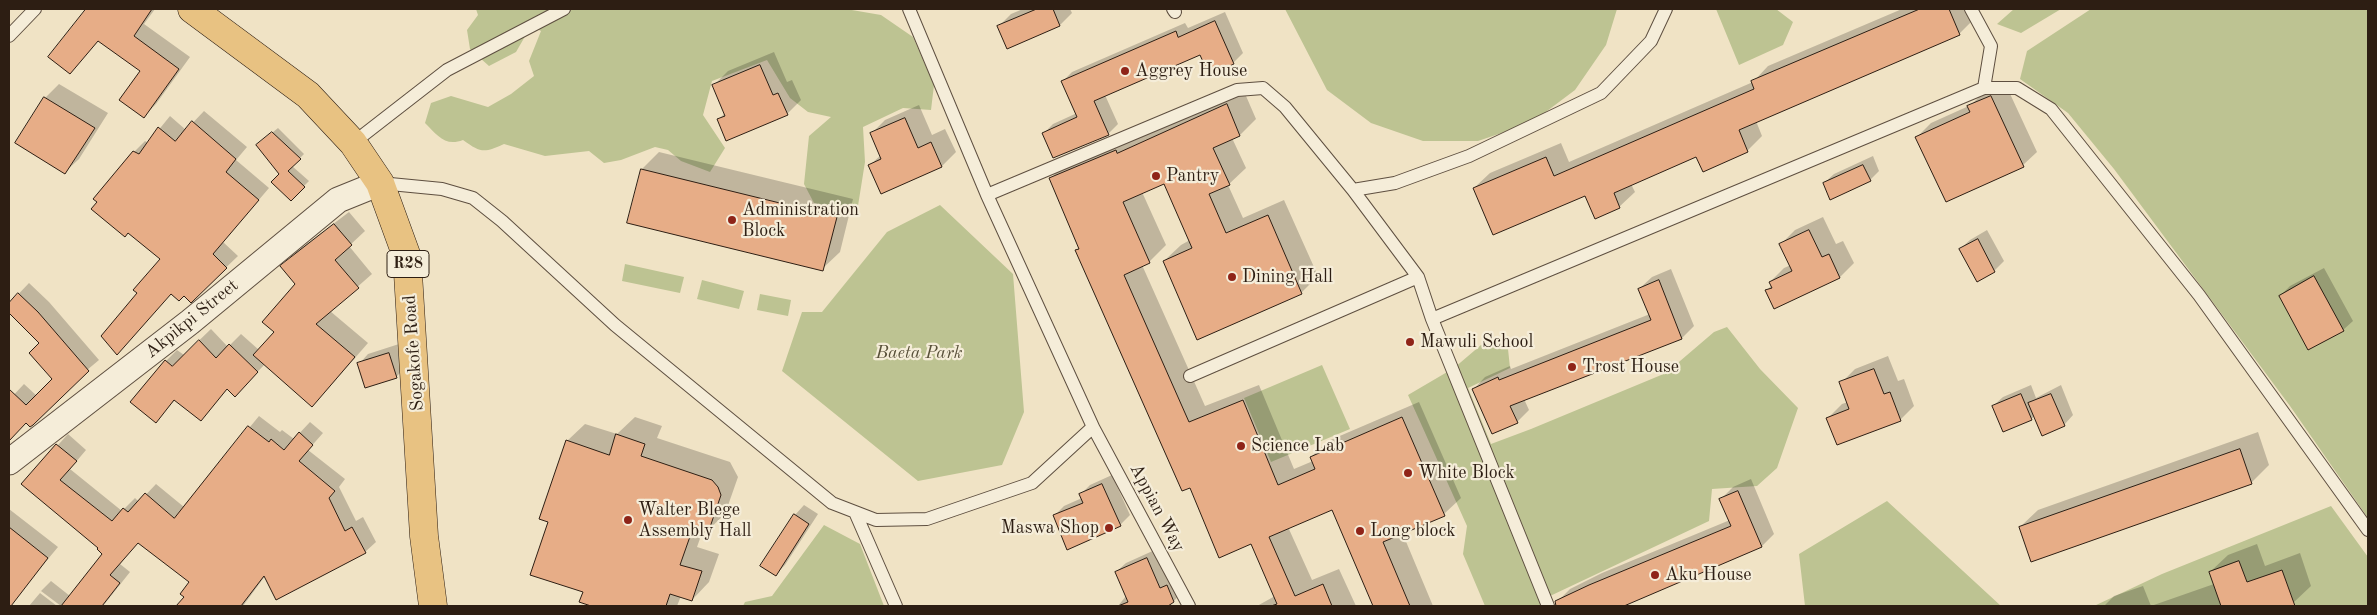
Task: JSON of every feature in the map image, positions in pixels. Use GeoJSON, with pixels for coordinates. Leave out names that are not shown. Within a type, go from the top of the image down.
{"type":"FeatureCollection","features":[{"type":"Feature","properties":{"kind":"main road","name":"Sogakofe Road"},"geometry":{"type":"LineString","coordinates":[[192,9],[308,95],[353,144],[380,183],[407,257],[424,536],[433,606]]}},
{"type":"Feature","properties":{"kind":"street","name":"Akpikpi Street"},"geometry":{"type":"LineString","coordinates":[[9,462],[190,322],[338,200],[380,183]]}},
{"type":"Feature","properties":{"kind":"lane"},"geometry":{"type":"LineString","coordinates":[[9,36],[35,9]]}},
{"type":"Feature","properties":{"kind":"lane"},"geometry":{"type":"LineString","coordinates":[[353,144],[447,70],[564,9]]}},
{"type":"Feature","properties":{"kind":"lane","name":"Appian Way"},"geometry":{"type":"LineString","coordinates":[[909,9],[987,195],[1094,427],[1189,606]]}},
{"type":"Feature","properties":{"kind":"lane"},"geometry":{"type":"LineString","coordinates":[[1353,190],[1395,183],[1469,156],[1601,93],[1651,41],[1666,9]]}},
{"type":"Feature","properties":{"kind":"lane"},"geometry":{"type":"LineString","coordinates":[[1971,9],[1991,46],[1984,88]]}},
{"type":"Feature","properties":{"kind":"lane"},"geometry":{"type":"LineString","coordinates":[[987,195],[1237,90],[1263,88],[1285,107],[1353,190],[1418,277],[1432,319],[1548,606]]}},
{"type":"Feature","properties":{"kind":"lane"},"geometry":{"type":"LineString","coordinates":[[1432,319],[1984,88],[2017,88],[2051,109],[2199,295],[2368,530]]}},
{"type":"Feature","properties":{"kind":"lane"},"geometry":{"type":"LineString","coordinates":[[380,183],[442,189],[473,198],[502,221],[615,326],[832,502],[876,520],[927,519],[1032,483],[1094,427]]}},
{"type":"Feature","properties":{"kind":"lane"},"geometry":{"type":"LineString","coordinates":[[1190,376],[1418,277]]}},
{"type":"Feature","properties":{"kind":"lane"},"geometry":{"type":"LineString","coordinates":[[855,512],[896,606]]}},
{"type":"Feature","properties":{"kind":"green space"},"geometry":{"type":"Polygon","coordinates":[[[476,9],[846,9],[881,15],[913,37],[934,85],[931,110],[903,108],[863,127],[865,162],[857,212],[814,203],[804,184],[809,136],[831,117],[808,112],[790,98],[767,60],[712,81],[703,115],[725,148],[710,172],[681,161],[668,150],[655,147],[621,160],[604,163],[589,151],[545,156],[504,144],[492,149],[483,150],[463,140],[457,142],[446,141],[433,132],[425,123],[431,103],[451,96],[488,107],[511,94],[534,76],[529,61],[541,31],[531,26],[516,52],[489,66],[470,49],[467,30],[478,15],[476,9]]]}},
{"type":"Feature","properties":{"kind":"green space"},"geometry":{"type":"Polygon","coordinates":[[[1285,9],[1617,9],[1606,45],[1575,90],[1531,123],[1478,141],[1423,141],[1371,123],[1327,90],[1285,9]]]}},
{"type":"Feature","properties":{"kind":"green space"},"geometry":{"type":"Polygon","coordinates":[[[1716,9],[1776,9],[1793,22],[1783,45],[1739,65],[1716,9]]]}},
{"type":"Feature","properties":{"kind":"green space"},"geometry":{"type":"Polygon","coordinates":[[[2014,9],[2061,9],[2021,33],[1997,24],[2014,9]]]}},
{"type":"Feature","properties":{"kind":"green space"},"geometry":{"type":"Polygon","coordinates":[[[2091,9],[2368,9],[2368,518],[2290,406],[2114,169],[2068,113],[2020,79],[2027,51],[2091,9]]]}},
{"type":"Feature","properties":{"kind":"green space","name":"Baeta Park"},"geometry":{"type":"Polygon","coordinates":[[[940,205],[1013,274],[1024,412],[1002,465],[918,481],[782,371],[802,312],[822,312],[887,232],[940,205]]]}},
{"type":"Feature","properties":{"kind":"green space"},"geometry":{"type":"Polygon","coordinates":[[[625,264],[684,277],[680,293],[622,281],[625,264]]]}},
{"type":"Feature","properties":{"kind":"green space"},"geometry":{"type":"Polygon","coordinates":[[[702,280],[744,291],[739,309],[697,299],[702,280]]]}},
{"type":"Feature","properties":{"kind":"green space"},"geometry":{"type":"Polygon","coordinates":[[[760,294],[791,300],[788,316],[757,310],[760,294]]]}},
{"type":"Feature","properties":{"kind":"green space"},"geometry":{"type":"Polygon","coordinates":[[[1727,327],[1760,369],[1798,408],[1777,468],[1757,486],[1712,489],[1709,521],[1550,596],[1554,606],[1485,606],[1463,554],[1467,526],[1408,395],[1454,368],[1481,345],[1508,349],[1510,368],[1468,388],[1491,444],[1666,373],[1714,332],[1727,327]]]}},
{"type":"Feature","properties":{"kind":"green space"},"geometry":{"type":"Polygon","coordinates":[[[1322,365],[1350,429],[1271,462],[1244,398],[1322,365]]]}},
{"type":"Feature","properties":{"kind":"green space"},"geometry":{"type":"Polygon","coordinates":[[[1887,501],[2001,606],[1805,606],[1799,554],[1887,501]]]}},
{"type":"Feature","properties":{"kind":"green space"},"geometry":{"type":"Polygon","coordinates":[[[2331,506],[2368,557],[2368,606],[2094,606],[2162,574],[2331,506]]]}},
{"type":"Feature","properties":{"kind":"green space"},"geometry":{"type":"Polygon","coordinates":[[[824,525],[860,544],[884,606],[743,606],[745,602],[772,596],[824,525]]]}},
{"type":"Feature","properties":{"kind":"building"},"geometry":{"type":"Polygon","coordinates":[[[86,9],[152,9],[134,36],[179,69],[144,118],[119,100],[140,71],[98,41],[70,74],[48,57],[86,9]]]}},
{"type":"Feature","properties":{"kind":"building"},"geometry":{"type":"Polygon","coordinates":[[[1037,9],[1053,9],[1060,26],[1007,49],[997,26],[1037,9]]]}},
{"type":"Feature","properties":{"kind":"building"},"geometry":{"type":"Polygon","coordinates":[[[1920,9],[1949,9],[1960,35],[1739,130],[1748,152],[1703,172],[1696,157],[1614,193],[1620,208],[1595,219],[1585,196],[1493,235],[1473,188],[1546,157],[1554,176],[1754,89],[1751,81],[1920,9]]]}},
{"type":"Feature","properties":{"kind":"building"},"geometry":{"type":"Polygon","coordinates":[[[1215,21],[1234,64],[1209,75],[1200,55],[1094,101],[1109,135],[1053,158],[1042,133],[1077,117],[1061,81],[1176,31],[1178,37],[1215,21]]]}},
{"type":"Feature","properties":{"kind":"building"},"geometry":{"type":"Polygon","coordinates":[[[760,65],[773,95],[778,93],[788,115],[726,141],[717,119],[725,116],[712,85],[760,65]]]}},
{"type":"Feature","properties":{"kind":"building"},"geometry":{"type":"Polygon","coordinates":[[[1991,96],[2024,167],[1946,202],[1915,137],[1970,112],[1967,106],[1991,96]]]}},
{"type":"Feature","properties":{"kind":"building"},"geometry":{"type":"Polygon","coordinates":[[[44,97],[95,128],[65,174],[15,143],[44,97]]]}},
{"type":"Feature","properties":{"kind":"building"},"geometry":{"type":"Polygon","coordinates":[[[1227,104],[1240,136],[1213,148],[1230,185],[1209,194],[1226,233],[1268,215],[1302,294],[1197,340],[1163,261],[1192,248],[1164,184],[1123,202],[1150,263],[1124,275],[1189,422],[1243,400],[1278,485],[1315,469],[1310,457],[1402,417],[1445,516],[1383,542],[1410,606],[1373,606],[1332,510],[1269,537],[1295,596],[1323,584],[1332,606],[1271,606],[1277,604],[1251,544],[1219,558],[1190,488],[1182,491],[1075,250],[1079,249],[1049,178],[1116,150],[1117,153],[1227,104]]]}},
{"type":"Feature","properties":{"kind":"building"},"geometry":{"type":"Polygon","coordinates":[[[905,118],[918,148],[931,142],[942,167],[881,194],[868,165],[881,159],[870,133],[905,118]]]}},
{"type":"Feature","properties":{"kind":"building"},"geometry":{"type":"Polygon","coordinates":[[[192,121],[236,159],[226,172],[259,200],[213,254],[227,268],[191,303],[184,296],[179,301],[171,294],[117,355],[101,336],[137,293],[133,290],[160,259],[128,233],[125,237],[91,209],[97,202],[93,199],[133,151],[139,154],[158,127],[175,141],[192,121]]]}},
{"type":"Feature","properties":{"kind":"building"},"geometry":{"type":"Polygon","coordinates":[[[272,132],[301,159],[288,171],[305,187],[291,201],[271,182],[279,174],[256,145],[272,132]]]}},
{"type":"Feature","properties":{"kind":"building"},"geometry":{"type":"Polygon","coordinates":[[[1863,165],[1871,181],[1830,200],[1823,183],[1863,165]]]}},
{"type":"Feature","properties":{"kind":"building","name":"Administration Block"},"geometry":{"type":"Polygon","coordinates":[[[641,169],[837,217],[823,271],[627,223],[641,169]]]}},
{"type":"Feature","properties":{"kind":"building"},"geometry":{"type":"Polygon","coordinates":[[[334,224],[352,245],[335,260],[359,288],[316,324],[355,357],[312,407],[253,355],[274,332],[262,322],[295,284],[280,266],[334,224]]]}},
{"type":"Feature","properties":{"kind":"building"},"geometry":{"type":"Polygon","coordinates":[[[1809,230],[1822,257],[1829,254],[1840,278],[1774,309],[1765,290],[1772,288],[1769,282],[1792,271],[1779,244],[1809,230]]]}},
{"type":"Feature","properties":{"kind":"building"},"geometry":{"type":"Polygon","coordinates":[[[1978,239],[1995,272],[1977,282],[1959,249],[1978,239]]]}},
{"type":"Feature","properties":{"kind":"building"},"geometry":{"type":"Polygon","coordinates":[[[2314,276],[2344,331],[2308,350],[2279,296],[2314,276]]]}},
{"type":"Feature","properties":{"kind":"building"},"geometry":{"type":"Polygon","coordinates":[[[1659,280],[1682,339],[1510,406],[1518,423],[1492,434],[1472,389],[1498,377],[1499,380],[1651,320],[1638,289],[1659,280]]]}},
{"type":"Feature","properties":{"kind":"building"},"geometry":{"type":"Polygon","coordinates":[[[18,293],[38,312],[89,371],[33,425],[30,427],[26,423],[9,441],[9,389],[26,405],[52,379],[29,353],[39,343],[9,313],[9,303],[18,293]]]}},
{"type":"Feature","properties":{"kind":"building"},"geometry":{"type":"Polygon","coordinates":[[[199,340],[216,358],[229,344],[258,372],[235,397],[227,389],[201,421],[174,400],[156,423],[130,402],[165,360],[172,366],[199,340]]]}},
{"type":"Feature","properties":{"kind":"building"},"geometry":{"type":"Polygon","coordinates":[[[389,353],[397,378],[365,388],[357,363],[389,353]]]}},
{"type":"Feature","properties":{"kind":"building"},"geometry":{"type":"Polygon","coordinates":[[[1874,369],[1884,394],[1890,392],[1901,421],[1837,445],[1826,418],[1849,409],[1839,382],[1874,369]]]}},
{"type":"Feature","properties":{"kind":"building"},"geometry":{"type":"Polygon","coordinates":[[[2021,394],[2032,420],[2003,432],[1992,406],[2021,394]]]}},
{"type":"Feature","properties":{"kind":"building"},"geometry":{"type":"Polygon","coordinates":[[[2051,394],[2065,426],[2042,436],[2028,403],[2051,394]]]}},
{"type":"Feature","properties":{"kind":"building"},"geometry":{"type":"Polygon","coordinates":[[[248,426],[269,442],[271,439],[284,450],[299,432],[313,445],[299,461],[335,491],[329,498],[345,531],[352,527],[366,553],[276,600],[264,576],[241,606],[176,606],[184,597],[180,594],[189,582],[138,543],[110,575],[120,583],[102,606],[61,606],[102,554],[98,548],[21,484],[56,444],[77,461],[60,480],[112,521],[123,508],[128,512],[145,493],[174,518],[248,426]]]}},
{"type":"Feature","properties":{"kind":"building","name":"Walter Blege Assembly Hall"},"geometry":{"type":"Polygon","coordinates":[[[616,434],[645,444],[641,456],[712,480],[718,487],[721,495],[708,533],[693,528],[680,565],[702,571],[692,601],[670,594],[666,606],[591,606],[579,602],[583,592],[530,575],[548,522],[539,519],[566,440],[609,455],[616,434]]]}},
{"type":"Feature","properties":{"kind":"building"},"geometry":{"type":"Polygon","coordinates":[[[2240,449],[2252,484],[2031,562],[2019,527],[2240,449]]]}},
{"type":"Feature","properties":{"kind":"building"},"geometry":{"type":"Polygon","coordinates":[[[1102,484],[1121,526],[1067,550],[1053,515],[1083,503],[1079,494],[1102,484]]]}},
{"type":"Feature","properties":{"kind":"building","name":"Aku House"},"geometry":{"type":"Polygon","coordinates":[[[1738,491],[1762,547],[1624,606],[1556,606],[1555,601],[1589,585],[1731,526],[1719,499],[1738,491]]]}},
{"type":"Feature","properties":{"kind":"building"},"geometry":{"type":"Polygon","coordinates":[[[794,514],[809,524],[776,576],[760,566],[794,514]]]}},
{"type":"Feature","properties":{"kind":"building"},"geometry":{"type":"Polygon","coordinates":[[[9,527],[48,558],[11,606],[9,606],[9,527]]]}},
{"type":"Feature","properties":{"kind":"building"},"geometry":{"type":"Polygon","coordinates":[[[1147,558],[1160,588],[1167,585],[1174,602],[1168,606],[1118,606],[1128,602],[1115,572],[1147,558]]]}},
{"type":"Feature","properties":{"kind":"building"},"geometry":{"type":"Polygon","coordinates":[[[2239,561],[2247,582],[2282,570],[2295,606],[2221,606],[2209,572],[2239,561]]]}},
{"type":"Feature","properties":{"kind":"place","name":"Aggrey House"},"geometry":{"type":"Point","coordinates":[1125,71]}},
{"type":"Feature","properties":{"kind":"place","name":"Pantry"},"geometry":{"type":"Point","coordinates":[1156,176]}},
{"type":"Feature","properties":{"kind":"place","name":"Administration Block"},"geometry":{"type":"Point","coordinates":[732,220]}},
{"type":"Feature","properties":{"kind":"place","name":"Dining Hall"},"geometry":{"type":"Point","coordinates":[1232,277]}},
{"type":"Feature","properties":{"kind":"place","name":"Mawuli School"},"geometry":{"type":"Point","coordinates":[1410,342]}},
{"type":"Feature","properties":{"kind":"place","name":"Trost House"},"geometry":{"type":"Point","coordinates":[1572,367]}},
{"type":"Feature","properties":{"kind":"place","name":"Science Lab"},"geometry":{"type":"Point","coordinates":[1241,446]}},
{"type":"Feature","properties":{"kind":"place","name":"White Block"},"geometry":{"type":"Point","coordinates":[1408,473]}},
{"type":"Feature","properties":{"kind":"place","name":"Walter Blege Assembly Hall"},"geometry":{"type":"Point","coordinates":[628,520]}},
{"type":"Feature","properties":{"kind":"place","name":"Maswa Shop"},"geometry":{"type":"Point","coordinates":[1109,528]}},
{"type":"Feature","properties":{"kind":"place","name":"Long block"},"geometry":{"type":"Point","coordinates":[1360,531]}},
{"type":"Feature","properties":{"kind":"place","name":"Aku House"},"geometry":{"type":"Point","coordinates":[1655,575]}}]}
